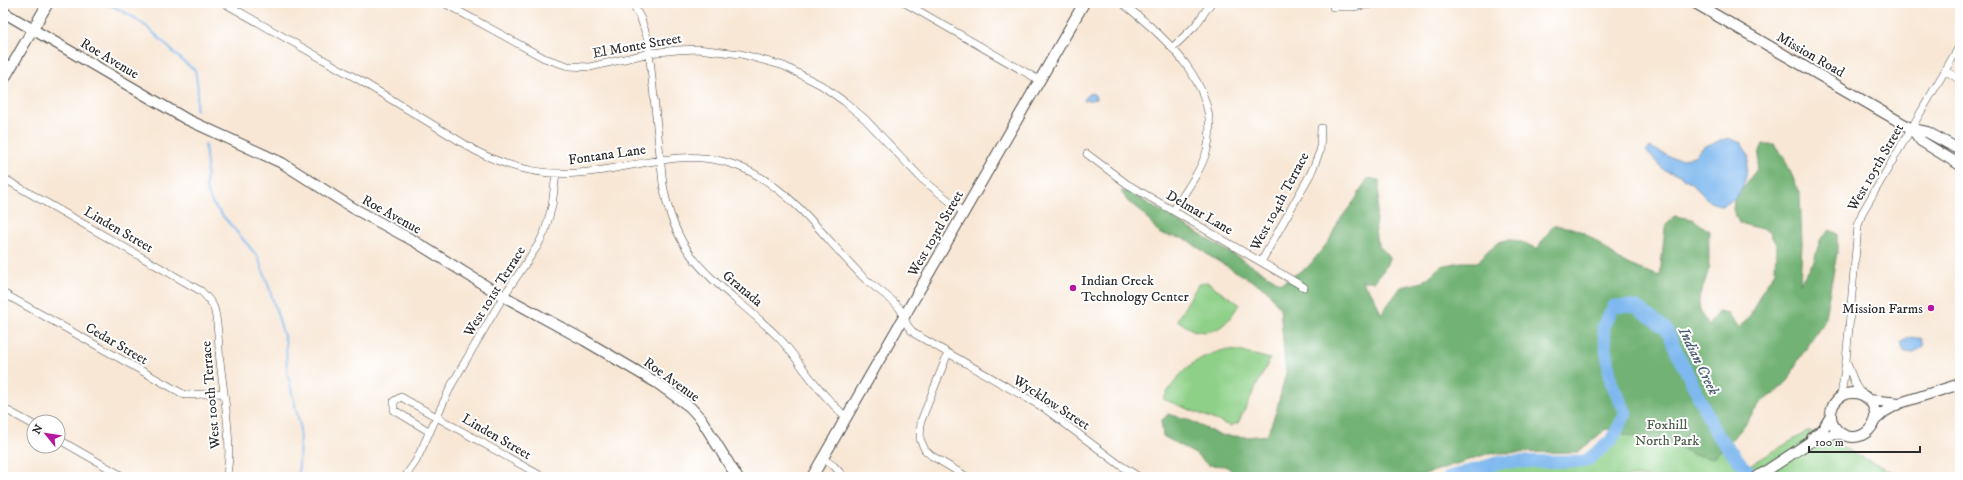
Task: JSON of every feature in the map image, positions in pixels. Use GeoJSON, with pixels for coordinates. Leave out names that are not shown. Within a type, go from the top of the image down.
{"type":"FeatureCollection","features":[{"type":"Feature","properties":{"kind":"main road"},"geometry":{"type":"LineString","coordinates":[[3,81],[48,3]]}},
{"type":"Feature","properties":{"kind":"main road","name":"West 103rd Street"},"geometry":{"type":"LineString","coordinates":[[812,477],[1084,3]]}},
{"type":"Feature","properties":{"kind":"main road","name":"Mission Road"},"geometry":{"type":"LineString","coordinates":[[1695,3],[1912,129],[1927,132],[1960,150]]}},
{"type":"Feature","properties":{"kind":"main road","name":"Roe Avenue"},"geometry":{"type":"LineString","coordinates":[[3,12],[186,119],[282,163],[353,208],[414,241],[503,297],[584,340],[674,395],[701,419],[737,477]]}},
{"type":"Feature","properties":{"kind":"main road","name":"Mission Road"},"geometry":{"type":"LineString","coordinates":[[1912,129],[1921,141],[1960,165]]}},
{"type":"Feature","properties":{"kind":"main road"},"geometry":{"type":"LineString","coordinates":[[1757,477],[1810,442],[1818,440],[1827,434],[1857,436],[1864,434],[1873,422],[1884,412],[1900,403],[1960,384]]}},
{"type":"Feature","properties":{"kind":"main road"},"geometry":{"type":"LineString","coordinates":[[1810,442],[1814,436],[1823,429],[1831,416],[1832,408],[1841,396],[1856,393],[1866,398],[1900,403]]}},
{"type":"Feature","properties":{"kind":"main road"},"geometry":{"type":"LineString","coordinates":[[1866,398],[1873,407],[1873,422]]}},
{"type":"Feature","properties":{"kind":"main road"},"geometry":{"type":"LineString","coordinates":[[1831,416],[1836,429],[1842,434]]}},
{"type":"Feature","properties":{"kind":"street","name":"Fontana Lane"},"geometry":{"type":"LineString","coordinates":[[224,3],[361,81],[476,151],[492,159],[515,166],[556,173],[585,172],[661,159],[694,157],[714,160],[752,173],[770,184],[802,211],[864,278],[900,308],[903,318]]}},
{"type":"Feature","properties":{"kind":"street","name":"El Monte Street"},"geometry":{"type":"LineString","coordinates":[[444,3],[544,58],[568,66],[590,67],[650,53],[697,49],[741,54],[784,66],[802,75],[845,102],[865,119],[922,180],[963,212]]}},
{"type":"Feature","properties":{"kind":"street"},"geometry":{"type":"LineString","coordinates":[[632,3],[646,32],[650,53],[661,159]]}},
{"type":"Feature","properties":{"kind":"street"},"geometry":{"type":"LineString","coordinates":[[905,3],[1039,80]]}},
{"type":"Feature","properties":{"kind":"street"},"geometry":{"type":"LineString","coordinates":[[1122,3],[1152,27],[1172,48],[1198,85],[1207,110],[1209,124],[1207,150],[1196,174],[1173,211]]}},
{"type":"Feature","properties":{"kind":"street"},"geometry":{"type":"LineString","coordinates":[[1172,48],[1195,26],[1211,3]]}},
{"type":"Feature","properties":{"kind":"street"},"geometry":{"type":"LineString","coordinates":[[1333,7],[1352,7],[1378,3]]}},
{"type":"Feature","properties":{"kind":"street","name":"West 105th Street"},"geometry":{"type":"LineString","coordinates":[[1841,396],[1846,361],[1858,226],[1862,213],[1946,72],[1960,45]]}},
{"type":"Feature","properties":{"kind":"street"},"geometry":{"type":"LineString","coordinates":[[1946,72],[1960,80]]}},
{"type":"Feature","properties":{"kind":"street","name":"West 104th Terrace"},"geometry":{"type":"LineString","coordinates":[[1261,262],[1311,173],[1320,152],[1321,128]]}},
{"type":"Feature","properties":{"kind":"street","name":"Delmar Lane"},"geometry":{"type":"LineString","coordinates":[[1087,154],[1126,184],[1304,288]]}},
{"type":"Feature","properties":{"kind":"street","name":"Granada"},"geometry":{"type":"LineString","coordinates":[[661,159],[666,203],[671,221],[688,252],[710,278],[780,340],[820,391],[846,417]]}},
{"type":"Feature","properties":{"kind":"street","name":"West 101st Terrace"},"geometry":{"type":"LineString","coordinates":[[405,477],[416,461],[438,417],[452,384],[503,297],[545,232],[552,206],[556,173]]}},
{"type":"Feature","properties":{"kind":"street","name":"Linden Street"},"geometry":{"type":"LineString","coordinates":[[3,178],[201,291],[208,297],[214,310]]}},
{"type":"Feature","properties":{"kind":"street","name":"Cedar Street"},"geometry":{"type":"LineString","coordinates":[[3,293],[185,395],[223,393]]}},
{"type":"Feature","properties":{"kind":"street","name":"West 100th Terrace"},"geometry":{"type":"LineString","coordinates":[[214,310],[229,459],[226,477]]}},
{"type":"Feature","properties":{"kind":"street","name":"Wycklow Street"},"geometry":{"type":"LineString","coordinates":[[903,318],[906,326],[915,334],[1044,408],[1120,465],[1139,477]]}},
{"type":"Feature","properties":{"kind":"street"},"geometry":{"type":"LineString","coordinates":[[948,353],[921,421],[920,439],[925,450],[932,456],[967,477]]}},
{"type":"Feature","properties":{"kind":"street"},"geometry":{"type":"LineString","coordinates":[[1846,361],[1856,386],[1866,398]]}},
{"type":"Feature","properties":{"kind":"street"},"geometry":{"type":"LineString","coordinates":[[430,432],[394,410],[394,401],[401,397],[438,417]]}},
{"type":"Feature","properties":{"kind":"street"},"geometry":{"type":"LineString","coordinates":[[3,408],[26,421]]}},
{"type":"Feature","properties":{"kind":"street","name":"Linden Street"},"geometry":{"type":"LineString","coordinates":[[438,417],[540,476]]}},
{"type":"Feature","properties":{"kind":"street"},"geometry":{"type":"LineString","coordinates":[[66,444],[124,477]]}},
{"type":"Feature","properties":{"kind":"street"},"geometry":{"type":"LineString","coordinates":[[822,458],[834,466],[844,477]]}},
{"type":"Feature","properties":{"kind":"green space"},"geometry":{"type":"Polygon","coordinates":[[[1763,144],[1774,144],[1784,157],[1800,194],[1802,244],[1800,283],[1814,261],[1820,240],[1830,230],[1837,234],[1837,253],[1824,322],[1797,362],[1789,380],[1774,394],[1761,402],[1740,431],[1713,458],[1694,455],[1671,442],[1647,440],[1606,429],[1578,452],[1490,453],[1416,477],[1239,477],[1226,466],[1208,465],[1195,454],[1163,436],[1161,421],[1168,414],[1187,419],[1219,435],[1246,437],[1267,435],[1276,412],[1286,373],[1280,308],[1266,289],[1211,257],[1186,239],[1160,234],[1139,209],[1128,202],[1121,191],[1129,192],[1281,283],[1308,267],[1329,241],[1338,222],[1355,200],[1368,178],[1379,180],[1379,196],[1375,232],[1376,239],[1381,248],[1390,257],[1385,268],[1375,281],[1361,281],[1374,296],[1381,314],[1401,287],[1423,282],[1441,266],[1461,262],[1478,262],[1492,247],[1504,240],[1518,241],[1537,249],[1553,226],[1574,228],[1590,236],[1620,260],[1660,276],[1665,228],[1674,216],[1693,219],[1709,231],[1708,271],[1699,298],[1700,309],[1703,317],[1708,326],[1718,312],[1728,314],[1739,328],[1751,314],[1761,293],[1775,271],[1776,245],[1769,231],[1739,223],[1733,210],[1734,200],[1757,169],[1760,151],[1763,144]]]}},
{"type":"Feature","properties":{"kind":"green space"},"geometry":{"type":"Polygon","coordinates":[[[1207,282],[1239,304],[1231,317],[1221,326],[1215,330],[1201,332],[1187,327],[1177,320],[1199,283],[1207,282]]]}},
{"type":"Feature","properties":{"kind":"green space"},"geometry":{"type":"Polygon","coordinates":[[[1224,350],[1239,351],[1270,359],[1238,423],[1230,426],[1163,399],[1175,381],[1188,367],[1203,358],[1224,350]]]}},
{"type":"Feature","properties":{"kind":"green space","name":"Foxhill North Park"},"geometry":{"type":"Polygon","coordinates":[[[1626,413],[1717,435],[1745,468],[1808,431],[1903,477],[1449,477],[1501,462],[1586,461],[1612,440],[1626,413]]]}},
{"type":"Feature","properties":{"kind":"water"},"geometry":{"type":"Polygon","coordinates":[[[1091,93],[1095,95],[1096,99],[1084,101],[1084,98],[1091,93]]]}},
{"type":"Feature","properties":{"kind":"water"},"geometry":{"type":"Polygon","coordinates":[[[1728,138],[1741,143],[1749,156],[1743,186],[1731,201],[1723,206],[1710,202],[1691,183],[1680,175],[1665,171],[1646,151],[1650,147],[1670,157],[1682,159],[1694,156],[1705,146],[1728,138]]]}},
{"type":"Feature","properties":{"kind":"water"},"geometry":{"type":"Polygon","coordinates":[[[1908,338],[1922,338],[1924,346],[1914,353],[1904,352],[1901,343],[1908,338]]]}},
{"type":"Feature","properties":{"kind":"waterway"},"geometry":{"type":"LineString","coordinates":[[105,3],[119,9],[139,21],[195,70],[198,89],[196,110]]}},
{"type":"Feature","properties":{"kind":"waterway"},"geometry":{"type":"LineString","coordinates":[[205,145],[207,165],[206,188],[212,203],[258,257],[286,343],[287,372],[300,426],[299,466],[297,477]]}},
{"type":"Feature","properties":{"kind":"waterway","name":"Indian Creek"},"geometry":{"type":"LineString","coordinates":[[1449,477],[1501,462],[1586,461],[1612,440],[1626,413],[1611,382],[1603,326],[1614,306],[1637,307],[1666,329],[1717,435],[1745,468],[1755,477]]}},
{"type":"Feature","properties":{"kind":"place","name":"Indian Creek Technology Center"},"geometry":{"type":"Point","coordinates":[1073,288]}},
{"type":"Feature","properties":{"kind":"place","name":"Mission Farms"},"geometry":{"type":"Point","coordinates":[1931,308]}}]}
